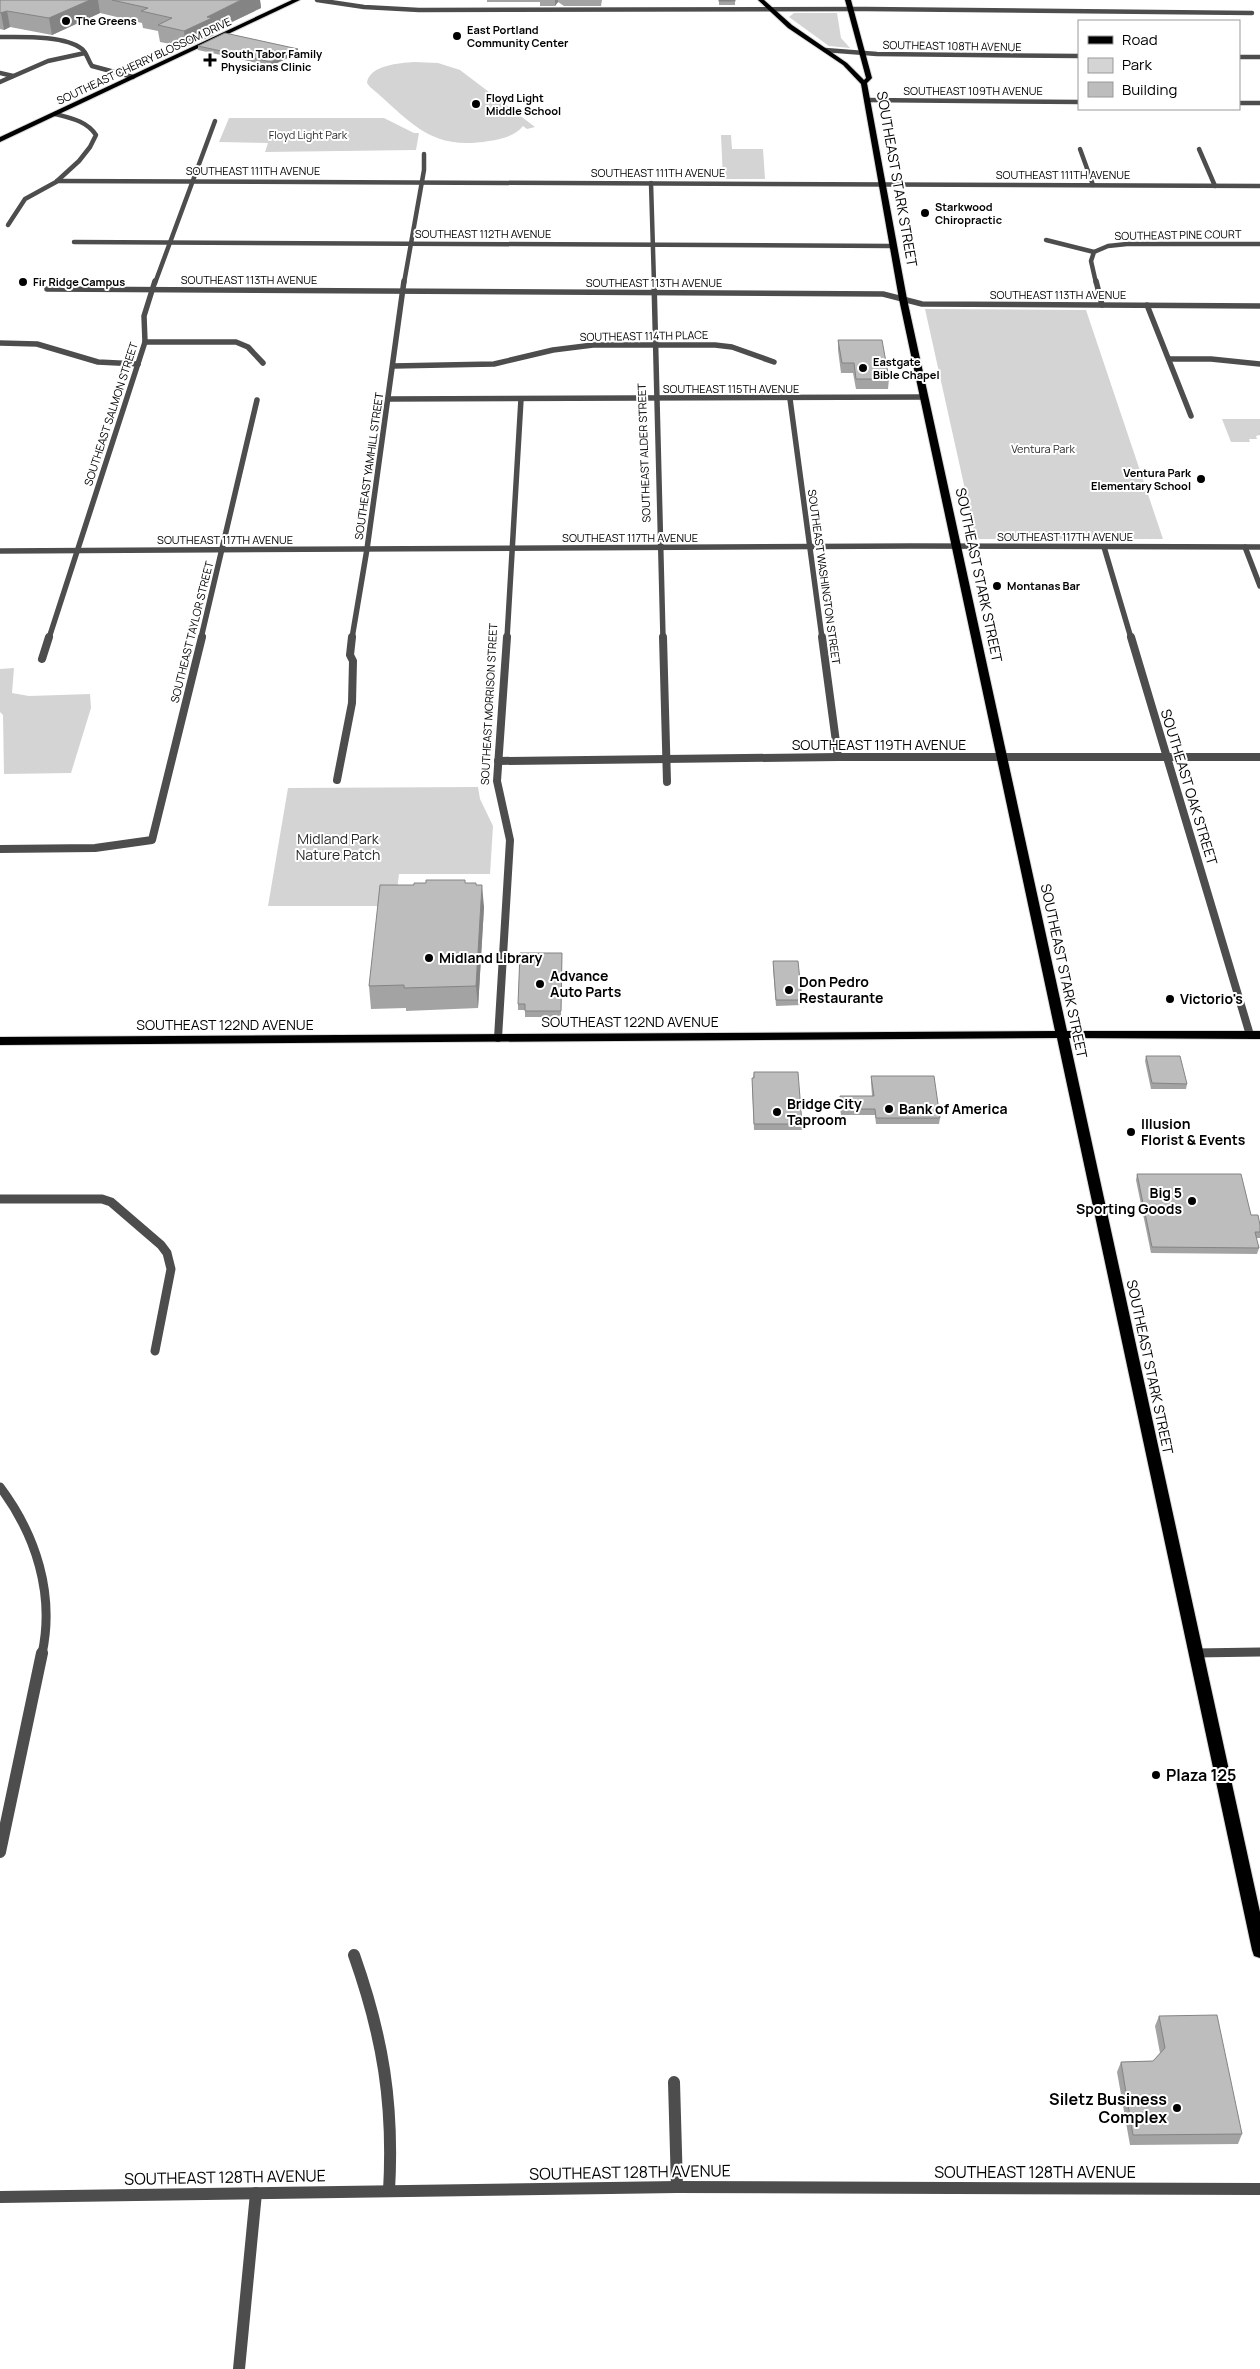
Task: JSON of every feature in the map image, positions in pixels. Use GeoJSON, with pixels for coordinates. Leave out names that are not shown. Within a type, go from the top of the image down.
{"type":"FeatureCollection","features":[{"type":"Feature","properties":{"kind":"main road","name":"SOUTHEAST CHERRY BLOSSOM DRIVE"},"geometry":{"type":"LineString","coordinates":[[0,140],[297,0]]}},
{"type":"Feature","properties":{"kind":"main road"},"geometry":{"type":"LineString","coordinates":[[760,0],[772,11],[848,66],[856,78],[864,83]]}},
{"type":"Feature","properties":{"kind":"main road","name":"SOUTHEAST STARK STREET"},"geometry":{"type":"LineString","coordinates":[[848,0],[869,78],[864,83],[903,299],[1260,1948]]}},
{"type":"Feature","properties":{"kind":"main road","name":"SOUTHEAST 122ND AVENUE"},"geometry":{"type":"LineString","coordinates":[[0,1041],[1061,1034],[1255,1035]]}},
{"type":"Feature","properties":{"kind":"street"},"geometry":{"type":"LineString","coordinates":[[317,0],[364,7],[410,10],[851,10],[1252,13]]}},
{"type":"Feature","properties":{"kind":"street"},"geometry":{"type":"LineString","coordinates":[[0,37],[48,39],[80,47],[85,52],[92,66],[133,77]]}},
{"type":"Feature","properties":{"kind":"street","name":"SOUTHEAST 108TH AVENUE"},"geometry":{"type":"LineString","coordinates":[[825,50],[863,53],[1078,56]]}},
{"type":"Feature","properties":{"kind":"street"},"geometry":{"type":"LineString","coordinates":[[0,82],[48,61],[85,52]]}},
{"type":"Feature","properties":{"kind":"street"},"geometry":{"type":"LineString","coordinates":[[1240,57],[1260,57]]}},
{"type":"Feature","properties":{"kind":"street"},"geometry":{"type":"LineString","coordinates":[[0,73],[13,76]]}},
{"type":"Feature","properties":{"kind":"street","name":"SOUTHEAST 109TH AVENUE"},"geometry":{"type":"LineString","coordinates":[[867,100],[1078,102]]}},
{"type":"Feature","properties":{"kind":"street"},"geometry":{"type":"LineString","coordinates":[[1240,103],[1260,103]]}},
{"type":"Feature","properties":{"kind":"street"},"geometry":{"type":"LineString","coordinates":[[8,225],[18,206],[26,198],[57,181],[91,147],[96,135],[92,129],[80,121],[56,114]]}},
{"type":"Feature","properties":{"kind":"street","name":"SOUTHEAST SALMON STREET"},"geometry":{"type":"LineString","coordinates":[[42,659],[79,550],[145,342],[144,316],[152,290],[168,242],[215,120]]}},
{"type":"Feature","properties":{"kind":"street"},"geometry":{"type":"LineString","coordinates":[[1080,149],[1093,185]]}},
{"type":"Feature","properties":{"kind":"street"},"geometry":{"type":"LineString","coordinates":[[1199,149],[1215,186]]}},
{"type":"Feature","properties":{"kind":"street","name":"SOUTHEAST YAMHILL STREET"},"geometry":{"type":"LineString","coordinates":[[337,780],[352,704],[353,661],[350,655],[367,549],[409,244],[424,170],[424,154]]}},
{"type":"Feature","properties":{"kind":"street","name":"SOUTHEAST 111TH AVENUE"},"geometry":{"type":"LineString","coordinates":[[57,181],[1260,186]]}},
{"type":"Feature","properties":{"kind":"street","name":"SOUTHEAST ALDER STREET"},"geometry":{"type":"LineString","coordinates":[[651,183],[651,246],[662,547],[667,782]]}},
{"type":"Feature","properties":{"kind":"street"},"geometry":{"type":"LineString","coordinates":[[1046,240],[1094,252],[1090,256],[1102,305]]}},
{"type":"Feature","properties":{"kind":"street","name":"SOUTHEAST 112TH AVENUE"},"geometry":{"type":"LineString","coordinates":[[74,242],[892,246]]}},
{"type":"Feature","properties":{"kind":"street","name":"SOUTHEAST PINE COURT"},"geometry":{"type":"LineString","coordinates":[[1094,252],[1116,244],[1260,244]]}},
{"type":"Feature","properties":{"kind":"street","name":"SOUTHEAST 113TH AVENUE"},"geometry":{"type":"LineString","coordinates":[[46,289],[885,294],[922,304],[1260,306]]}},
{"type":"Feature","properties":{"kind":"street"},"geometry":{"type":"LineString","coordinates":[[1147,305],[1190,416]]}},
{"type":"Feature","properties":{"kind":"street"},"geometry":{"type":"LineString","coordinates":[[145,342],[236,342],[248,347],[263,363]]}},
{"type":"Feature","properties":{"kind":"street"},"geometry":{"type":"LineString","coordinates":[[0,343],[52,347],[98,362],[138,364]]}},
{"type":"Feature","properties":{"kind":"street","name":"SOUTHEAST 114TH PLACE"},"geometry":{"type":"LineString","coordinates":[[393,366],[494,364],[572,346],[655,344],[698,344],[732,347],[774,362]]}},
{"type":"Feature","properties":{"kind":"street"},"geometry":{"type":"LineString","coordinates":[[1169,359],[1219,360],[1260,364]]}},
{"type":"Feature","properties":{"kind":"street","name":"SOUTHEAST 115TH AVENUE"},"geometry":{"type":"LineString","coordinates":[[388,400],[924,397]]}},
{"type":"Feature","properties":{"kind":"street","name":"SOUTHEAST WASHINGTON STREET"},"geometry":{"type":"LineString","coordinates":[[790,398],[838,757]]}},
{"type":"Feature","properties":{"kind":"street","name":"SOUTHEAST MORRISON STREET"},"geometry":{"type":"LineString","coordinates":[[498,1038],[510,823],[497,790],[498,761],[521,399]]}},
{"type":"Feature","properties":{"kind":"street","name":"SOUTHEAST TAYLOR STREET"},"geometry":{"type":"LineString","coordinates":[[0,850],[95,849],[126,846],[152,840],[223,550],[256,400]]}},
{"type":"Feature","properties":{"kind":"street","name":"SOUTHEAST 117TH AVENUE"},"geometry":{"type":"LineString","coordinates":[[0,551],[956,546],[1260,547]]}},
{"type":"Feature","properties":{"kind":"street","name":"SOUTHEAST OAK STREET"},"geometry":{"type":"LineString","coordinates":[[1104,547],[1166,757],[1255,1035]]}},
{"type":"Feature","properties":{"kind":"street"},"geometry":{"type":"LineString","coordinates":[[1245,547],[1260,586]]}},
{"type":"Feature","properties":{"kind":"street","name":"SOUTHEAST 119TH AVENUE"},"geometry":{"type":"LineString","coordinates":[[498,761],[838,757],[1260,757]]}},
{"type":"Feature","properties":{"kind":"street"},"geometry":{"type":"LineString","coordinates":[[0,1199],[102,1199],[111,1202],[161,1245],[167,1253],[171,1269],[156,1352]]}},
{"type":"Feature","properties":{"kind":"street"},"geometry":{"type":"LineString","coordinates":[[0,1487],[23,1518],[37,1549],[45,1583],[47,1620],[45,1639],[0,1852]]}},
{"type":"Feature","properties":{"kind":"street"},"geometry":{"type":"LineString","coordinates":[[1195,1653],[1260,1652]]}},
{"type":"Feature","properties":{"kind":"street"},"geometry":{"type":"LineString","coordinates":[[354,1955],[368,1994],[384,2060],[391,2137],[389,2191]]}},
{"type":"Feature","properties":{"kind":"street"},"geometry":{"type":"LineString","coordinates":[[674,2082],[677,2187]]}},
{"type":"Feature","properties":{"kind":"street","name":"SOUTHEAST 128TH AVENUE"},"geometry":{"type":"LineString","coordinates":[[0,2197],[677,2187],[1260,2189]]}},
{"type":"Feature","properties":{"kind":"street"},"geometry":{"type":"LineString","coordinates":[[239,2369],[256,2193]]}},
{"type":"Feature","properties":{"kind":"green space"},"geometry":{"type":"Polygon","coordinates":[[[794,13],[837,13],[841,38],[850,48],[829,46],[789,17],[794,13]]]}},
{"type":"Feature","properties":{"kind":"green space"},"geometry":{"type":"Polygon","coordinates":[[[414,62],[438,63],[460,70],[535,127],[527,129],[523,126],[512,135],[489,141],[468,143],[451,142],[436,138],[410,122],[367,83],[373,72],[379,69],[394,64],[414,62]]]}},
{"type":"Feature","properties":{"kind":"green space","name":"Floyd Light Park"},"geometry":{"type":"Polygon","coordinates":[[[229,118],[384,118],[414,133],[419,133],[416,150],[265,152],[268,143],[219,142],[229,118]]]}},
{"type":"Feature","properties":{"kind":"green space"},"geometry":{"type":"Polygon","coordinates":[[[721,135],[731,135],[732,149],[763,149],[765,179],[723,179],[721,135]]]}},
{"type":"Feature","properties":{"kind":"green space","name":"Ventura Park"},"geometry":{"type":"Polygon","coordinates":[[[925,309],[1086,310],[1163,539],[976,539],[925,309]]]}},
{"type":"Feature","properties":{"kind":"green space"},"geometry":{"type":"Polygon","coordinates":[[[1222,419],[1260,419],[1260,435],[1256,436],[1257,439],[1249,439],[1250,442],[1231,442],[1222,419]]]}},
{"type":"Feature","properties":{"kind":"green space"},"geometry":{"type":"Polygon","coordinates":[[[14,668],[12,693],[29,696],[90,694],[91,708],[71,773],[4,774],[3,715],[0,712],[0,669],[14,668]]]}},
{"type":"Feature","properties":{"kind":"green space","name":"Midland Park Nature Patch"},"geometry":{"type":"Polygon","coordinates":[[[478,787],[480,799],[493,826],[490,874],[399,874],[395,906],[268,906],[288,788],[478,787]]]}},
{"type":"Feature","properties":{"kind":"building"},"geometry":{"type":"Polygon","coordinates":[[[0,0],[90,0],[49,18],[7,11],[0,13],[0,0]]]}},
{"type":"Feature","properties":{"kind":"building"},"geometry":{"type":"Polygon","coordinates":[[[112,0],[241,0],[207,17],[212,18],[184,31],[158,25],[172,18],[141,11],[148,8],[112,0]]]}},
{"type":"Feature","properties":{"kind":"building"},"geometry":{"type":"Polygon","coordinates":[[[735,0],[735,1],[719,1],[735,0]]]}},
{"type":"Feature","properties":{"kind":"building"},"geometry":{"type":"Polygon","coordinates":[[[225,33],[298,49],[271,62],[198,46],[225,33]]]}},
{"type":"Feature","properties":{"kind":"building","name":"Eastgate Bible Chapel"},"geometry":{"type":"Polygon","coordinates":[[[838,340],[882,340],[889,379],[856,379],[854,363],[842,363],[838,340]]]}},
{"type":"Feature","properties":{"kind":"building","name":"Midland Library"},"geometry":{"type":"Polygon","coordinates":[[[426,880],[465,880],[465,883],[482,885],[476,986],[404,988],[404,985],[369,986],[380,885],[414,885],[414,883],[426,883],[426,880]]]}},
{"type":"Feature","properties":{"kind":"building","name":"Advance Auto Parts"},"geometry":{"type":"Polygon","coordinates":[[[520,953],[562,953],[561,1011],[525,1011],[525,1004],[518,1004],[520,953]]]}},
{"type":"Feature","properties":{"kind":"building","name":"Don Pedro Restaurante"},"geometry":{"type":"Polygon","coordinates":[[[773,961],[798,961],[802,1000],[776,1000],[773,961]]]}},
{"type":"Feature","properties":{"kind":"building"},"geometry":{"type":"Polygon","coordinates":[[[1146,1056],[1180,1056],[1187,1084],[1152,1083],[1146,1056]]]}},
{"type":"Feature","properties":{"kind":"building","name":"Bridge City Taproom"},"geometry":{"type":"Polygon","coordinates":[[[754,1072],[798,1072],[802,1124],[754,1124],[752,1078],[754,1078],[754,1072]]]}},
{"type":"Feature","properties":{"kind":"building","name":"Bank of America"},"geometry":{"type":"Polygon","coordinates":[[[871,1076],[934,1076],[940,1118],[876,1118],[875,1109],[841,1109],[840,1096],[874,1096],[871,1076]]]}},
{"type":"Feature","properties":{"kind":"building","name":"Big 5 Sporting Goods"},"geometry":{"type":"Polygon","coordinates":[[[1137,1174],[1241,1174],[1251,1215],[1258,1215],[1260,1232],[1255,1232],[1259,1248],[1152,1247],[1137,1174]]]}},
{"type":"Feature","properties":{"kind":"building","name":"Siletz Business Complex"},"geometry":{"type":"Polygon","coordinates":[[[1217,2015],[1242,2134],[1133,2135],[1121,2062],[1153,2061],[1165,2048],[1159,2016],[1217,2015]]]}},
{"type":"Feature","properties":{"kind":"place","name":"The Greens"},"geometry":{"type":"Point","coordinates":[66,21]}},
{"type":"Feature","properties":{"kind":"place","name":"East Portland Community Center"},"geometry":{"type":"Point","coordinates":[457,36]}},
{"type":"Feature","properties":{"kind":"place","name":"South Tabor Family Physicians Clinic"},"geometry":{"type":"Point","coordinates":[210,60]}},
{"type":"Feature","properties":{"kind":"place","name":"Floyd Light Middle School"},"geometry":{"type":"Point","coordinates":[476,104]}},
{"type":"Feature","properties":{"kind":"place","name":"Starkwood Chiropractic"},"geometry":{"type":"Point","coordinates":[925,213]}},
{"type":"Feature","properties":{"kind":"place","name":"Fir Ridge Campus"},"geometry":{"type":"Point","coordinates":[23,282]}},
{"type":"Feature","properties":{"kind":"place","name":"Eastgate Bible Chapel"},"geometry":{"type":"Point","coordinates":[863,368]}},
{"type":"Feature","properties":{"kind":"place","name":"Ventura Park Elementary School"},"geometry":{"type":"Point","coordinates":[1201,479]}},
{"type":"Feature","properties":{"kind":"place","name":"Montanas Bar"},"geometry":{"type":"Point","coordinates":[997,586]}},
{"type":"Feature","properties":{"kind":"place","name":"Midland Library"},"geometry":{"type":"Point","coordinates":[429,958]}},
{"type":"Feature","properties":{"kind":"place","name":"Advance Auto Parts"},"geometry":{"type":"Point","coordinates":[540,984]}},
{"type":"Feature","properties":{"kind":"place","name":"Don Pedro Restaurante"},"geometry":{"type":"Point","coordinates":[789,990]}},
{"type":"Feature","properties":{"kind":"place","name":"Victorio's"},"geometry":{"type":"Point","coordinates":[1170,999]}},
{"type":"Feature","properties":{"kind":"place","name":"Bank of America"},"geometry":{"type":"Point","coordinates":[889,1109]}},
{"type":"Feature","properties":{"kind":"place","name":"Bridge City Taproom"},"geometry":{"type":"Point","coordinates":[777,1112]}},
{"type":"Feature","properties":{"kind":"place","name":"Illusion Florist & Events"},"geometry":{"type":"Point","coordinates":[1131,1132]}},
{"type":"Feature","properties":{"kind":"place","name":"Big 5 Sporting Goods"},"geometry":{"type":"Point","coordinates":[1192,1201]}},
{"type":"Feature","properties":{"kind":"place","name":"Plaza 125"},"geometry":{"type":"Point","coordinates":[1156,1775]}},
{"type":"Feature","properties":{"kind":"place","name":"Siletz Business Complex"},"geometry":{"type":"Point","coordinates":[1177,2108]}}]}
